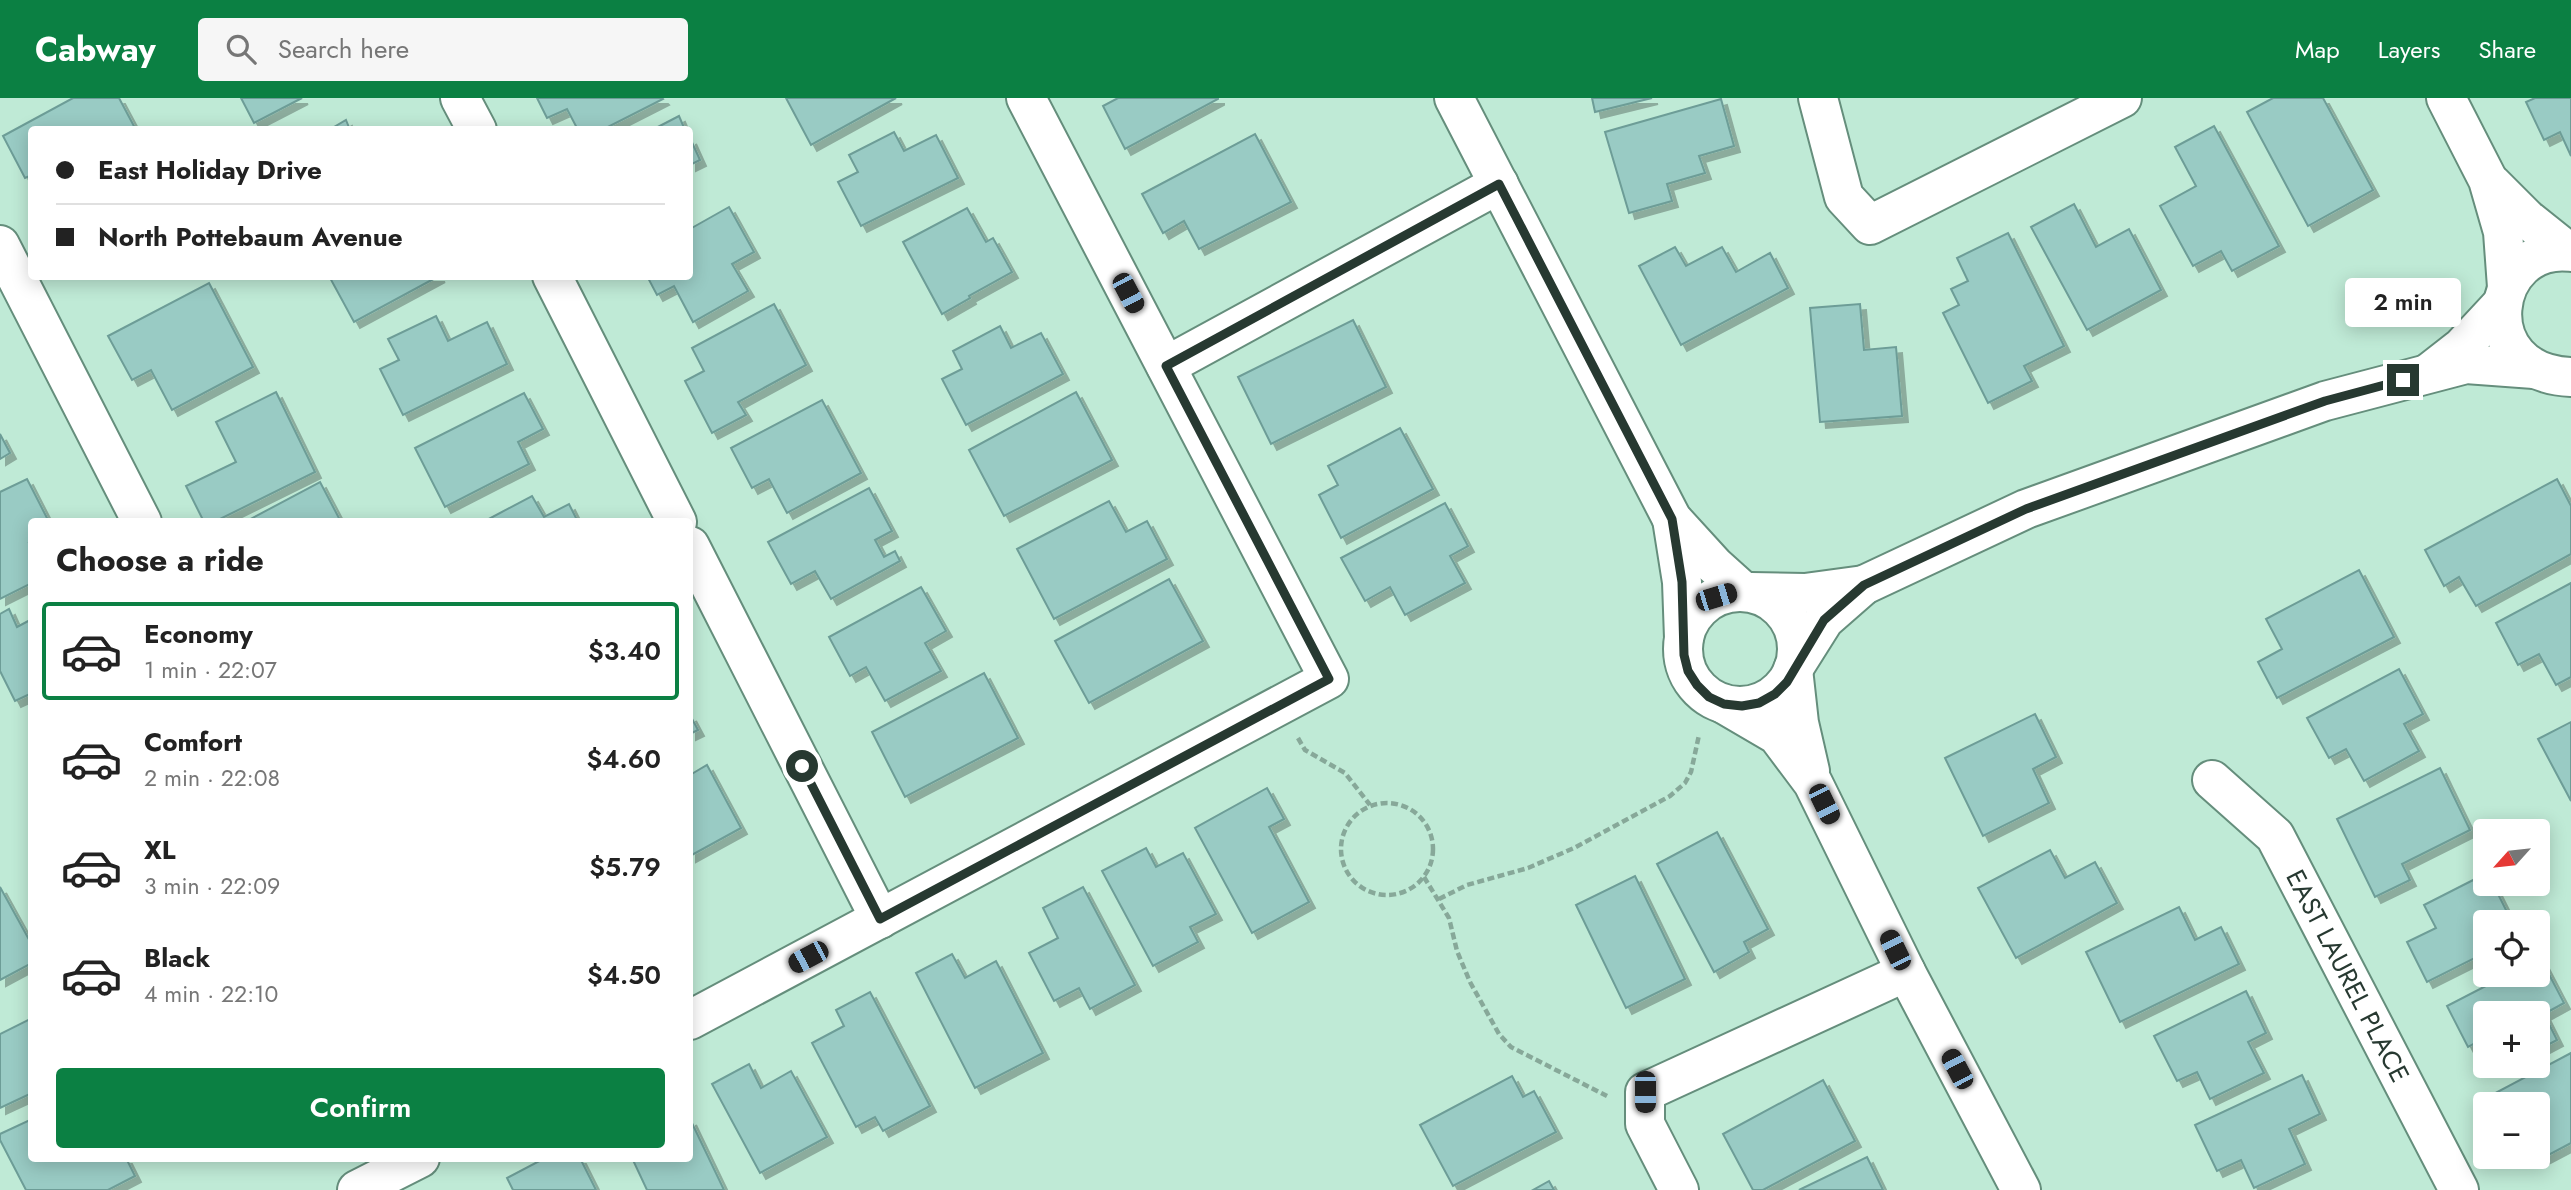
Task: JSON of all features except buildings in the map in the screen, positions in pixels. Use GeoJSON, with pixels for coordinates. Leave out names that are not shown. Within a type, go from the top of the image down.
{"type":"FeatureCollection","features":[{"type":"Feature","properties":{"kind":"street"},"geometry":{"type":"LineString","coordinates":[[460,98],[475,126]]}},
{"type":"Feature","properties":{"kind":"street"},"geometry":{"type":"LineString","coordinates":[[693,1018],[1329,679],[1026,98]]}},
{"type":"Feature","properties":{"kind":"street"},"geometry":{"type":"LineString","coordinates":[[1454,98],[1672,519],[1714,565],[1747,592],[1769,599],[1783,612],[1794,628],[1797,647],[1794,668],[1799,723],[1813,783]]}},
{"type":"Feature","properties":{"kind":"street"},"geometry":{"type":"LineString","coordinates":[[1818,98],[1844,197],[1870,225],[2122,98]]}},
{"type":"Feature","properties":{"kind":"street"},"geometry":{"type":"LineString","coordinates":[[2446,98],[2488,180],[2503,232],[2505,295],[2502,322],[2507,341],[2518,357],[2557,378]]}},
{"type":"Feature","properties":{"kind":"street"},"geometry":{"type":"LineString","coordinates":[[2488,180],[2526,219],[2569,252]]}},
{"type":"Feature","properties":{"kind":"street"},"geometry":{"type":"LineString","coordinates":[[1166,366],[1499,184]]}},
{"type":"Feature","properties":{"kind":"street"},"geometry":{"type":"LineString","coordinates":[[0,245],[140,518]]}},
{"type":"Feature","properties":{"kind":"street"},"geometry":{"type":"LineString","coordinates":[[2429,373],[2462,346],[2505,295],[2518,272],[2532,260],[2549,253],[2569,252]]}},
{"type":"Feature","properties":{"kind":"street"},"geometry":{"type":"LineString","coordinates":[[554,280],[675,518]]}},
{"type":"Feature","properties":{"kind":"street"},"geometry":{"type":"LineString","coordinates":[[1712,716],[1759,703],[1775,694],[1787,682],[1824,620],[1864,585],[2026,509],[2325,401],[2429,373],[2466,364],[2557,378]]}},
{"type":"Feature","properties":{"kind":"street"},"geometry":{"type":"LineString","coordinates":[[1672,519],[1682,582],[1684,655],[1688,671],[1709,697],[1712,716]]}},
{"type":"Feature","properties":{"kind":"street"},"geometry":{"type":"LineString","coordinates":[[693,552],[880,919]]}},
{"type":"Feature","properties":{"kind":"street"},"geometry":{"type":"LineString","coordinates":[[1684,638],[1690,621],[1701,607],[1716,597],[1733,592],[1805,593],[1864,585]]}},
{"type":"Feature","properties":{"kind":"street"},"geometry":{"type":"LineString","coordinates":[[1712,716],[1777,735],[1813,783],[1906,972],[2021,1190]]}},
{"type":"Feature","properties":{"kind":"street","name":"EAST LAUREL PLACE"},"geometry":{"type":"LineString","coordinates":[[2212,780],[2276,836],[2459,1190]]}},
{"type":"Feature","properties":{"kind":"street"},"geometry":{"type":"LineString","coordinates":[[1679,1190],[1645,1124],[1645,1092],[1906,972]]}},
{"type":"Feature","properties":{"kind":"street"},"geometry":{"type":"LineString","coordinates":[[357,1190],[412,1162]]}},
{"type":"Feature","properties":{"kind":"path"},"geometry":{"type":"LineString","coordinates":[[1439,899],[1467,885],[1528,868],[1574,848],[1670,796],[1685,783],[1691,772],[1712,716]]}},
{"type":"Feature","properties":{"kind":"path"},"geometry":{"type":"LineString","coordinates":[[1300,743],[1305,750],[1345,773],[1370,805]]}},
{"type":"Feature","properties":{"kind":"path"},"geometry":{"type":"LineString","coordinates":[[1385,802],[1400,804],[1413,810],[1432,834],[1432,864],[1424,877],[1412,888],[1398,894],[1383,895],[1368,891],[1355,883],[1345,870],[1340,855],[1341,839],[1352,819],[1370,805],[1385,802]]}},
{"type":"Feature","properties":{"kind":"path"},"geometry":{"type":"LineString","coordinates":[[1424,877],[1449,918],[1457,951],[1499,1034],[1511,1046],[1601,1092]]}},
{"type":"Feature","properties":{"kind":"route"},"geometry":{"type":"LineString","coordinates":[[802,766],[880,919],[1329,679],[1166,366],[1499,184],[1672,519],[1682,582],[1684,655],[1688,671],[1709,697],[1724,704],[1742,706],[1759,703],[1775,694],[1787,682],[1824,620],[1864,585],[2026,509],[2325,401],[2403,380]]}}]}
